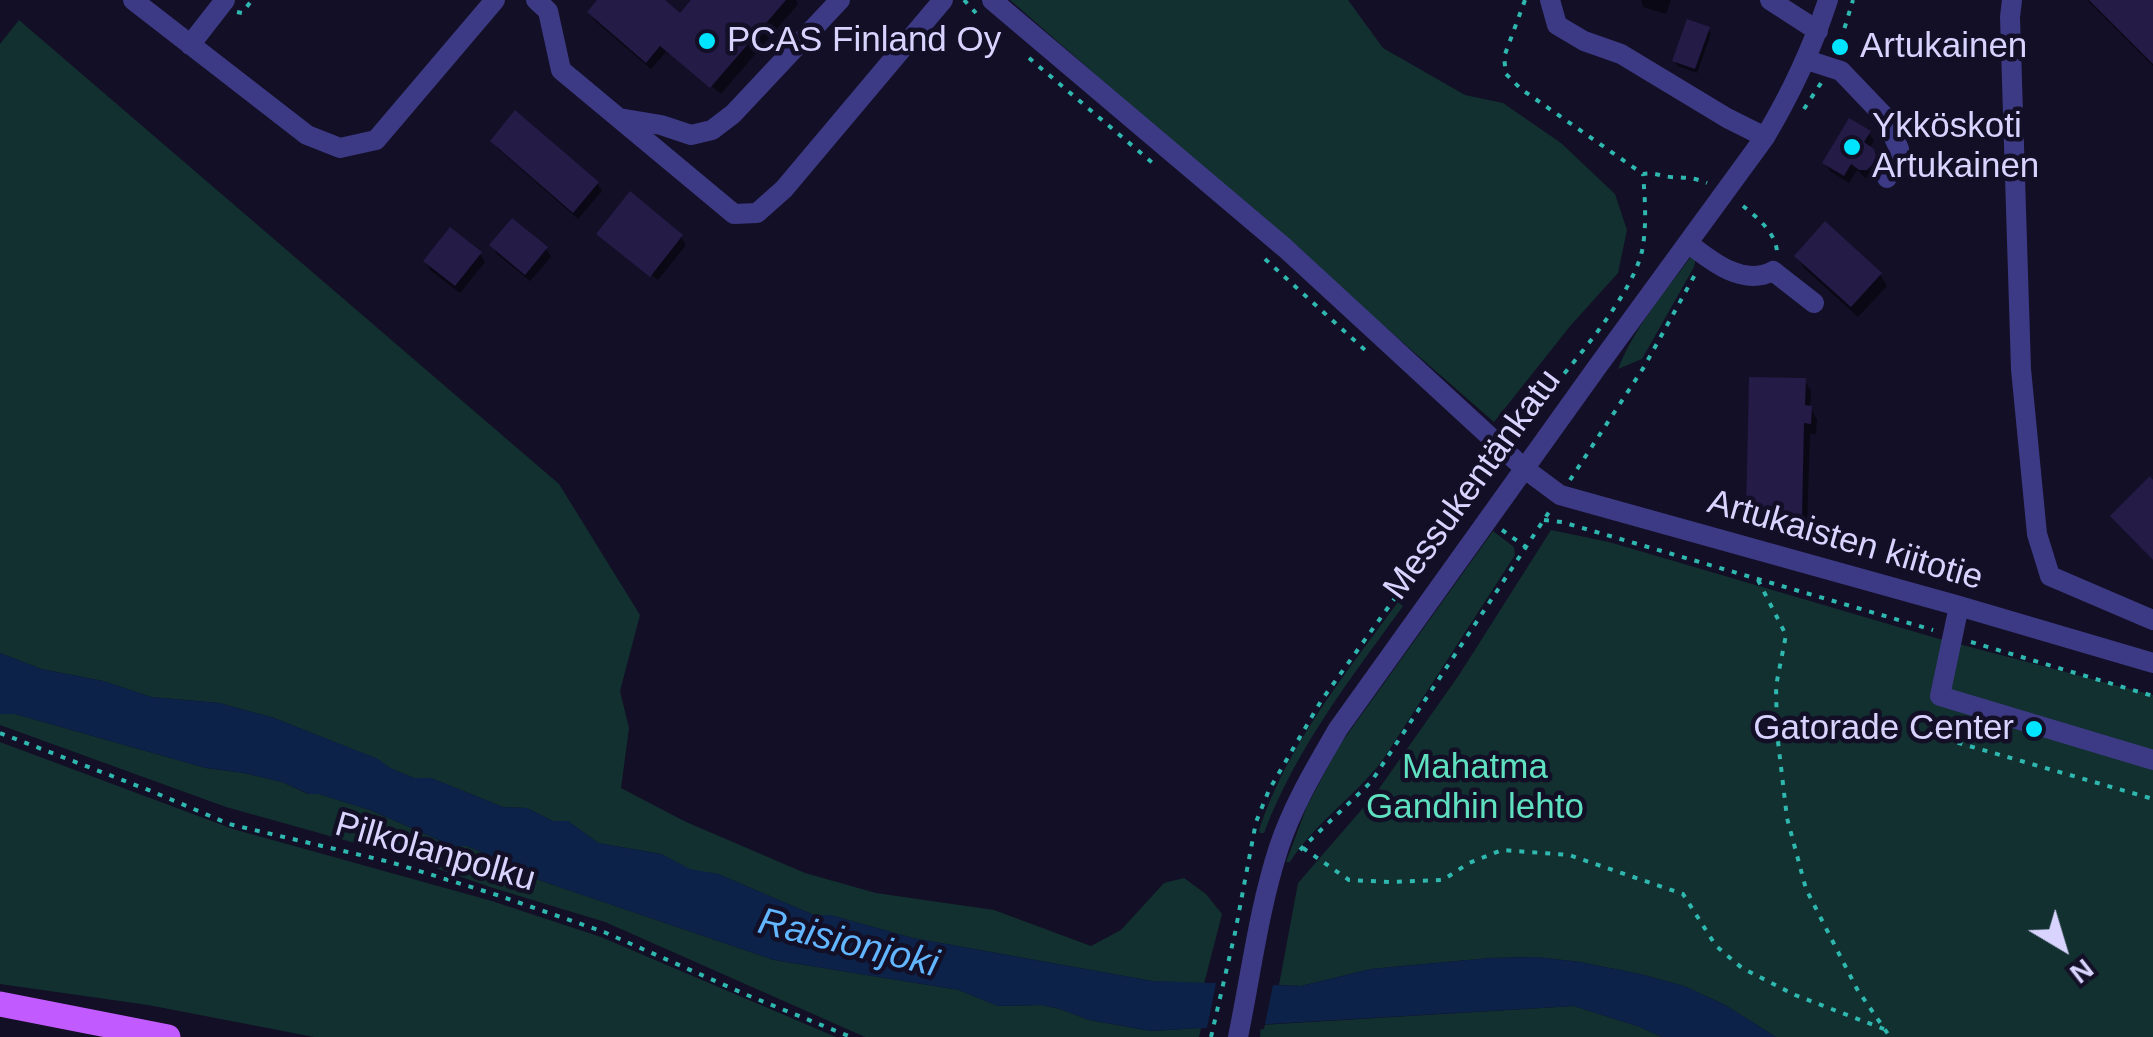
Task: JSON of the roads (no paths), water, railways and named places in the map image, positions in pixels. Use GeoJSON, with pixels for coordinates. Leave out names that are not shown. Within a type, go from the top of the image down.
{"type":"FeatureCollection","features":[{"type":"Feature","properties":{"kind":"main road"},"geometry":{"type":"LineString","coordinates":[[0,1004],[168,1037]]}},
{"type":"Feature","properties":{"kind":"street"},"geometry":{"type":"LineString","coordinates":[[132,0],[307,135],[340,148],[376,140],[495,0]]}},
{"type":"Feature","properties":{"kind":"street"},"geometry":{"type":"LineString","coordinates":[[190,45],[226,0]]}},
{"type":"Feature","properties":{"kind":"street"},"geometry":{"type":"LineString","coordinates":[[536,0],[548,10],[561,70],[734,214],[757,213],[784,189],[943,0]]}},
{"type":"Feature","properties":{"kind":"street"},"geometry":{"type":"LineString","coordinates":[[617,117],[691,135],[712,130],[733,114],[840,0]]}},
{"type":"Feature","properties":{"kind":"street","name":"Artukaisten kiitotie"},"geometry":{"type":"LineString","coordinates":[[992,0],[1284,248],[1496,456],[1525,469],[1560,495],[2153,663]]}},
{"type":"Feature","properties":{"kind":"street"},"geometry":{"type":"LineString","coordinates":[[1550,0],[1557,25],[1584,41],[1621,54],[1765,137]]}},
{"type":"Feature","properties":{"kind":"street"},"geometry":{"type":"LineString","coordinates":[[1770,0],[1818,30]]}},
{"type":"Feature","properties":{"kind":"street","name":"Messukentänkatu"},"geometry":{"type":"LineString","coordinates":[[1238,1037],[1279,847],[1312,774],[1338,729],[1765,137],[1807,60],[1828,0]]}},
{"type":"Feature","properties":{"kind":"street"},"geometry":{"type":"LineString","coordinates":[[2012,0],[2020,350],[2037,534],[2050,576],[2153,620]]}},
{"type":"Feature","properties":{"kind":"street"},"geometry":{"type":"LineString","coordinates":[[1807,60],[1840,71],[1884,118],[1899,149],[1887,178]]}},
{"type":"Feature","properties":{"kind":"street"},"geometry":{"type":"LineString","coordinates":[[1688,242],[1736,274],[1764,276],[1773,271],[1814,303]]}},
{"type":"Feature","properties":{"kind":"street"},"geometry":{"type":"LineString","coordinates":[[1959,606],[1940,696],[2153,760]]}},
{"type":"Feature","properties":{"kind":"water","name":"Raisionjoki"},"geometry":{"type":"Polygon","coordinates":[[[0,653],[41,669],[103,681],[151,697],[219,703],[274,718],[378,759],[414,778],[431,778],[503,807],[527,808],[553,821],[568,821],[598,843],[661,854],[690,869],[718,874],[814,915],[830,915],[913,938],[1152,981],[1301,986],[1371,969],[1490,958],[1536,957],[1580,962],[1684,986],[1725,1005],[1776,1037],[1662,1037],[1574,1006],[1151,1031],[1089,1020],[1041,1005],[998,1006],[959,990],[774,960],[539,880],[467,846],[453,846],[370,810],[309,794],[282,782],[206,768],[15,714],[0,714],[0,653]]]}},
{"type":"Feature","properties":{"kind":"place","name":"PCAS Finland Oy"},"geometry":{"type":"Point","coordinates":[707,41]}},
{"type":"Feature","properties":{"kind":"place","name":"Artukainen"},"geometry":{"type":"Point","coordinates":[1840,47]}},
{"type":"Feature","properties":{"kind":"place","name":"Ykköskoti Artukainen"},"geometry":{"type":"Point","coordinates":[1852,147]}},
{"type":"Feature","properties":{"kind":"place","name":"Gatorade Center"},"geometry":{"type":"Point","coordinates":[2034,729]}},
{"type":"Feature","properties":{"kind":"park label","name":"Mahatma Gandhin lehto"},"geometry":{"type":"Point","coordinates":[1475,788]}}]}
